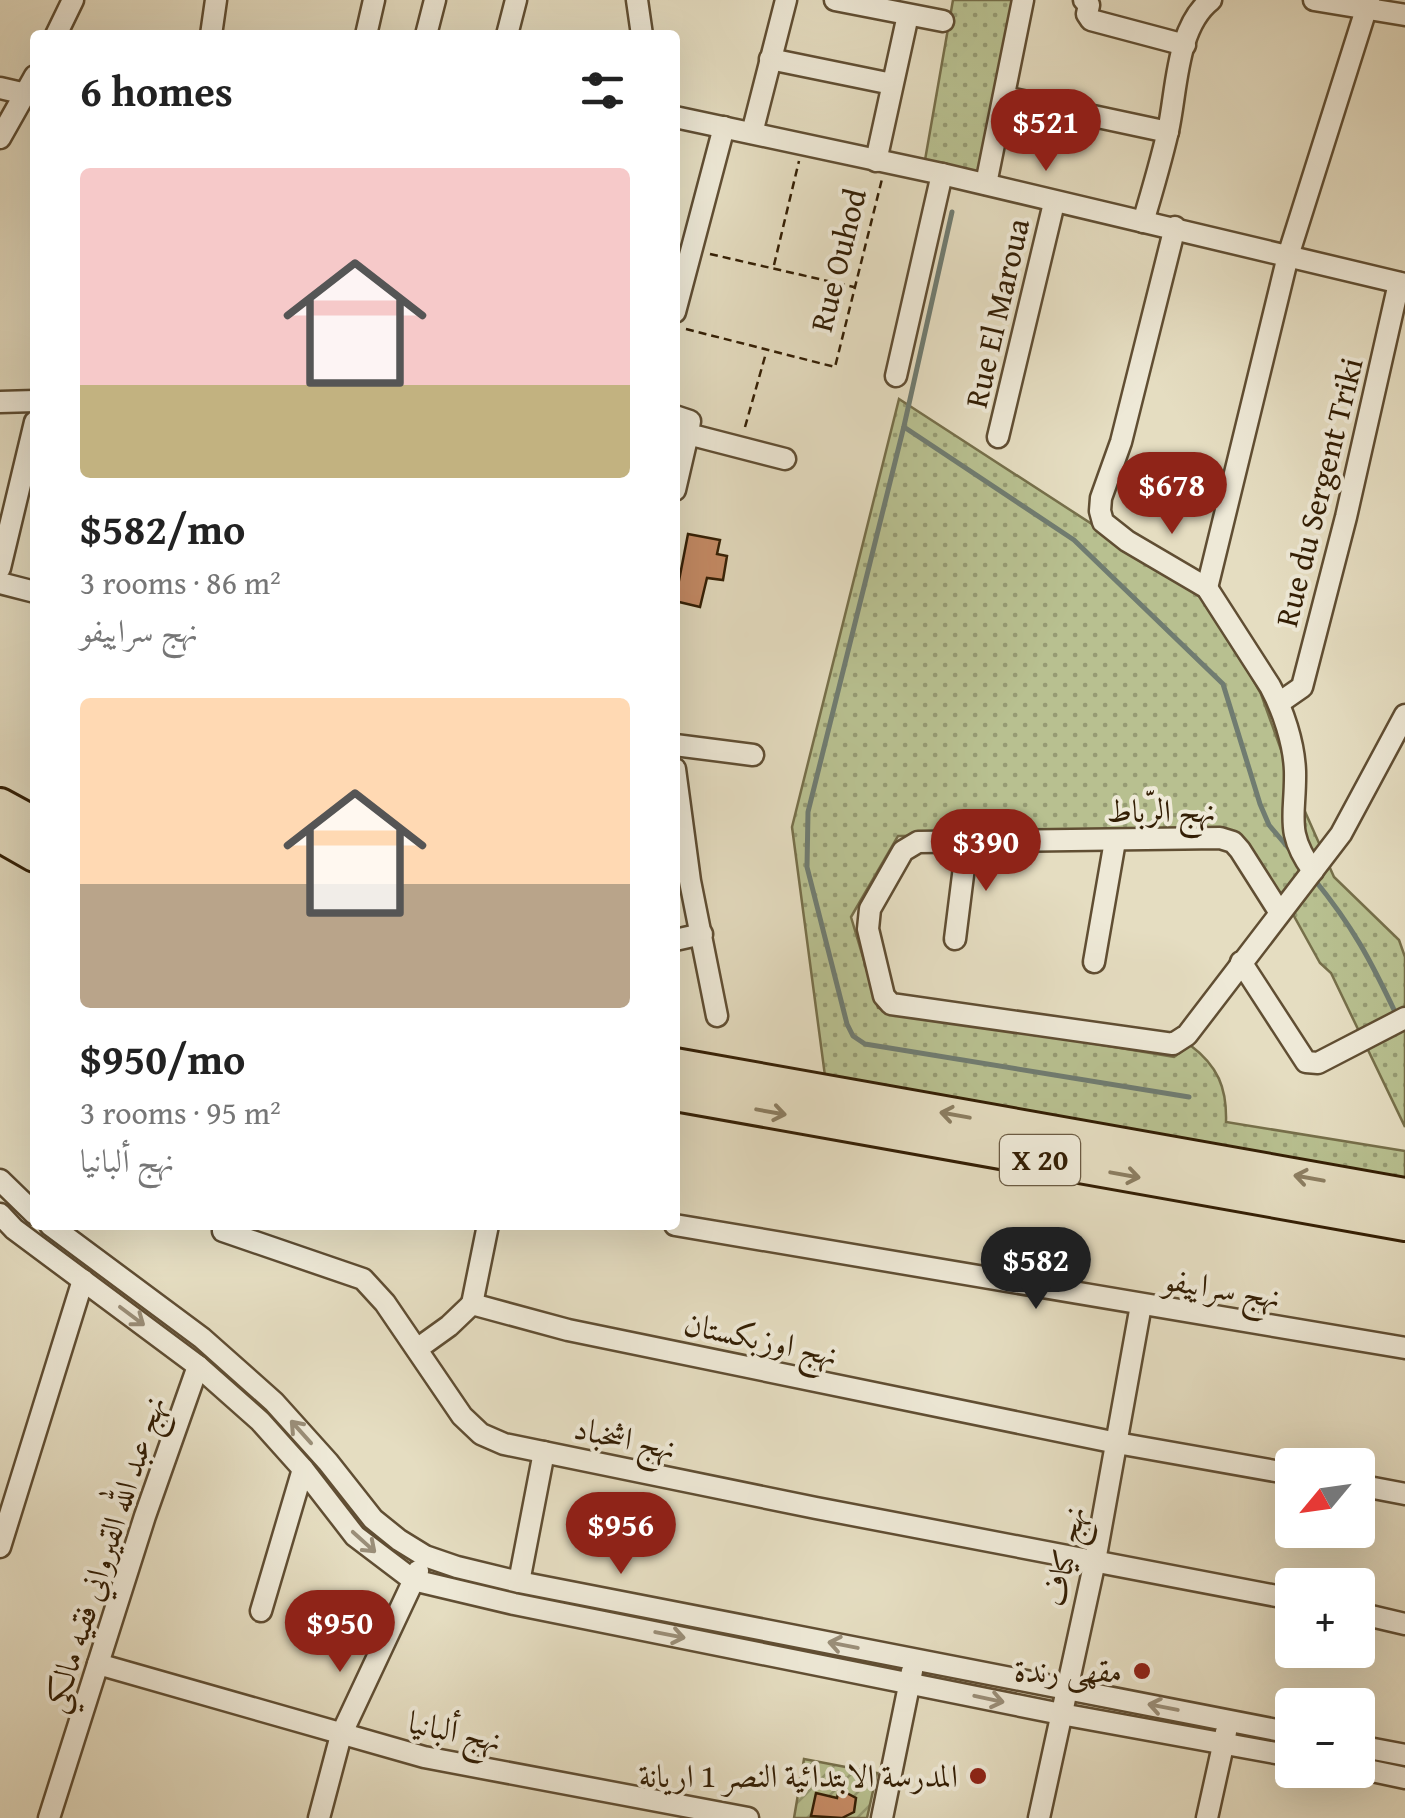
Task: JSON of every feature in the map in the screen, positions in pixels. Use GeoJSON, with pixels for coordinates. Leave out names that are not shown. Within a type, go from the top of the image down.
{"type":"FeatureCollection","features":[{"type":"Feature","properties":{"kind":"highway"},"geometry":{"type":"LineString","coordinates":[[0,805],[30,821]]}},
{"type":"Feature","properties":{"kind":"highway"},"geometry":{"type":"LineString","coordinates":[[0,835],[30,852]]}},
{"type":"Feature","properties":{"kind":"highway","name":"X 20"},"geometry":{"type":"LineString","coordinates":[[680,1066],[1405,1195]]}},
{"type":"Feature","properties":{"kind":"highway","name":"X 20"},"geometry":{"type":"LineString","coordinates":[[680,1095],[1405,1224]]}},
{"type":"Feature","properties":{"kind":"street"},"geometry":{"type":"LineString","coordinates":[[58,30],[73,0]]}},
{"type":"Feature","properties":{"kind":"street"},"geometry":{"type":"LineString","coordinates":[[212,30],[216,0]]}},
{"type":"Feature","properties":{"kind":"street"},"geometry":{"type":"LineString","coordinates":[[367,30],[374,0]]}},
{"type":"Feature","properties":{"kind":"street"},"geometry":{"type":"LineString","coordinates":[[427,30],[435,0]]}},
{"type":"Feature","properties":{"kind":"street"},"geometry":{"type":"LineString","coordinates":[[508,30],[516,0]]}},
{"type":"Feature","properties":{"kind":"street"},"geometry":{"type":"LineString","coordinates":[[638,0],[641,30]]}},
{"type":"Feature","properties":{"kind":"street"},"geometry":{"type":"LineString","coordinates":[[752,133],[786,0]]}},
{"type":"Feature","properties":{"kind":"street"},"geometry":{"type":"LineString","coordinates":[[835,0],[943,20]]}},
{"type":"Feature","properties":{"kind":"street"},"geometry":{"type":"LineString","coordinates":[[986,184],[1023,0]]}},
{"type":"Feature","properties":{"kind":"street"},"geometry":{"type":"LineString","coordinates":[[1084,0],[1089,5],[1087,14],[1091,20],[1185,45]]}},
{"type":"Feature","properties":{"kind":"street"},"geometry":{"type":"LineString","coordinates":[[1144,222],[1195,8],[1212,0]]}},
{"type":"Feature","properties":{"kind":"street"},"geometry":{"type":"LineString","coordinates":[[1314,0],[1368,3],[1405,14]]}},
{"type":"Feature","properties":{"kind":"street"},"geometry":{"type":"LineString","coordinates":[[1207,588],[1288,256],[1368,3]]}},
{"type":"Feature","properties":{"kind":"street"},"geometry":{"type":"LineString","coordinates":[[881,162],[892,84],[908,15]]}},
{"type":"Feature","properties":{"kind":"street"},"geometry":{"type":"LineString","coordinates":[[770,59],[892,84]]}},
{"type":"Feature","properties":{"kind":"street"},"geometry":{"type":"LineString","coordinates":[[0,88],[30,85]]}},
{"type":"Feature","properties":{"kind":"street"},"geometry":{"type":"LineString","coordinates":[[0,138],[30,85]]}},
{"type":"Feature","properties":{"kind":"street"},"geometry":{"type":"LineString","coordinates":[[1004,97],[1168,132]]}},
{"type":"Feature","properties":{"kind":"street"},"geometry":{"type":"LineString","coordinates":[[680,118],[986,184],[1402,283]]}},
{"type":"Feature","properties":{"kind":"street"},"geometry":{"type":"LineString","coordinates":[[680,295],[724,127]]}},
{"type":"Feature","properties":{"kind":"street"},"geometry":{"type":"LineString","coordinates":[[896,376],[942,174]]}},
{"type":"Feature","properties":{"kind":"street","name":"Rue El Maroua"},"geometry":{"type":"LineString","coordinates":[[998,438],[1054,202]]}},
{"type":"Feature","properties":{"kind":"street"},"geometry":{"type":"LineString","coordinates":[[1176,228],[1100,511],[1103,522],[1127,541],[1207,588],[1279,703],[1294,757],[1294,839],[1313,871]]}},
{"type":"Feature","properties":{"kind":"street","name":"Rue du Sergent Triki"},"geometry":{"type":"LineString","coordinates":[[1279,703],[1302,688],[1402,283]]}},
{"type":"Feature","properties":{"kind":"street"},"geometry":{"type":"LineString","coordinates":[[0,402],[30,402]]}},
{"type":"Feature","properties":{"kind":"street"},"geometry":{"type":"LineString","coordinates":[[680,418],[690,421],[680,468]]}},
{"type":"Feature","properties":{"kind":"street"},"geometry":{"type":"LineString","coordinates":[[688,434],[784,459]]}},
{"type":"Feature","properties":{"kind":"street"},"geometry":{"type":"LineString","coordinates":[[0,568],[30,443]]}},
{"type":"Feature","properties":{"kind":"street"},"geometry":{"type":"LineString","coordinates":[[0,584],[30,591]]}},
{"type":"Feature","properties":{"kind":"street"},"geometry":{"type":"LineString","coordinates":[[1405,716],[1350,819],[1241,962],[1306,1062],[1318,1063],[1405,1018]]}},
{"type":"Feature","properties":{"kind":"street"},"geometry":{"type":"LineString","coordinates":[[680,746],[753,755]]}},
{"type":"Feature","properties":{"kind":"street"},"geometry":{"type":"LineString","coordinates":[[680,838],[683,880],[702,934],[716,1016]]}},
{"type":"Feature","properties":{"kind":"street","name":"نهج الرّباط"},"geometry":{"type":"LineString","coordinates":[[1241,962],[1187,1036],[1173,1044],[890,1004],[884,996],[868,919],[886,880],[910,844],[918,842],[1220,838],[1233,842],[1280,913]]}},
{"type":"Feature","properties":{"kind":"street"},"geometry":{"type":"LineString","coordinates":[[1094,962],[1115,841]]}},
{"type":"Feature","properties":{"kind":"street"},"geometry":{"type":"LineString","coordinates":[[955,939],[967,843]]}},
{"type":"Feature","properties":{"kind":"street"},"geometry":{"type":"LineString","coordinates":[[680,939],[702,934]]}},
{"type":"Feature","properties":{"kind":"street"},"geometry":{"type":"LineString","coordinates":[[0,1180],[30,1209]]}},
{"type":"Feature","properties":{"kind":"street"},"geometry":{"type":"LineString","coordinates":[[0,1214],[14,1229],[198,1366],[260,1422],[303,1468],[355,1536],[413,1580],[514,1604],[1062,1714],[1275,1753]]}},
{"type":"Feature","properties":{"kind":"street","name":"نهج سراييفو"},"geometry":{"type":"LineString","coordinates":[[680,1226],[1405,1348]]}},
{"type":"Feature","properties":{"kind":"street"},"geometry":{"type":"LineString","coordinates":[[57,1230],[202,1338],[302,1432],[374,1519],[425,1556],[519,1582],[1275,1729]]}},
{"type":"Feature","properties":{"kind":"street"},"geometry":{"type":"LineString","coordinates":[[417,1349],[472,1304],[487,1230]]}},
{"type":"Feature","properties":{"kind":"street","name":"نهج اشخباد"},"geometry":{"type":"LineString","coordinates":[[223,1231],[363,1279],[385,1304],[462,1416],[480,1434],[504,1444],[1275,1596]]}},
{"type":"Feature","properties":{"kind":"street"},"geometry":{"type":"LineString","coordinates":[[0,1547],[84,1280]]}},
{"type":"Feature","properties":{"kind":"street","name":"نهج اوزبكستان"},"geometry":{"type":"LineString","coordinates":[[472,1304],[568,1330],[1118,1443],[1275,1471]]}},
{"type":"Feature","properties":{"kind":"street","name":"نهج كياف"},"geometry":{"type":"LineString","coordinates":[[1038,1818],[1096,1561],[1141,1305]]}},
{"type":"Feature","properties":{"kind":"street","name":"نهج عبد الله القيرواني فقيه مالكي"},"geometry":{"type":"LineString","coordinates":[[49,1818],[198,1366]]}},
{"type":"Feature","properties":{"kind":"street"},"geometry":{"type":"LineString","coordinates":[[519,1582],[544,1452]]}},
{"type":"Feature","properties":{"kind":"street"},"geometry":{"type":"LineString","coordinates":[[261,1611],[303,1468]]}},
{"type":"Feature","properties":{"kind":"street"},"geometry":{"type":"LineString","coordinates":[[1375,1488],[1405,1494]]}},
{"type":"Feature","properties":{"kind":"street"},"geometry":{"type":"LineString","coordinates":[[320,1818],[341,1734],[425,1556]]}},
{"type":"Feature","properties":{"kind":"street"},"geometry":{"type":"LineString","coordinates":[[1375,1617],[1405,1624]]}},
{"type":"Feature","properties":{"kind":"street"},"geometry":{"type":"LineString","coordinates":[[882,1818],[914,1660]]}},
{"type":"Feature","properties":{"kind":"street","name":"نهج ألبانيا"},"geometry":{"type":"LineString","coordinates":[[98,1664],[424,1757],[748,1818]]}},
{"type":"Feature","properties":{"kind":"street"},"geometry":{"type":"LineString","coordinates":[[1207,1818],[1230,1720]]}},
{"type":"Feature","properties":{"kind":"street"},"geometry":{"type":"LineString","coordinates":[[1375,1749],[1405,1755]]}},
{"type":"Feature","properties":{"kind":"street"},"geometry":{"type":"LineString","coordinates":[[1375,1772],[1405,1778]]}},
{"type":"Feature","properties":{"kind":"path"},"geometry":{"type":"LineString","coordinates":[[773,266],[802,145]]}},
{"type":"Feature","properties":{"kind":"path","name":"Rue Ouhod"},"geometry":{"type":"LineString","coordinates":[[767,352],[835,367],[881,162]]}},
{"type":"Feature","properties":{"kind":"path"},"geometry":{"type":"LineString","coordinates":[[693,250],[855,288]]}},
{"type":"Feature","properties":{"kind":"path"},"geometry":{"type":"LineString","coordinates":[[680,327],[767,352],[739,447]]}},
{"type":"Feature","properties":{"kind":"green space"},"geometry":{"type":"Polygon","coordinates":[[[953,0],[1015,0],[980,173],[925,160],[953,0]]]}},
{"type":"Feature","properties":{"kind":"green space"},"geometry":{"type":"Polygon","coordinates":[[[899,399],[1206,598],[1261,694],[1295,789],[1334,877],[1399,940],[1405,957],[1405,1127],[1331,973],[1320,963],[1290,909],[1236,833],[898,836],[851,917],[878,1008],[1174,1057],[1190,1045],[1208,1061],[1219,1079],[1226,1122],[1405,1151],[1405,1182],[825,1076],[792,827],[899,399]]]}},
{"type":"Feature","properties":{"kind":"green space"},"geometry":{"type":"Polygon","coordinates":[[[804,1759],[877,1773],[867,1818],[794,1818],[804,1759]]]}},
{"type":"Feature","properties":{"kind":"building"},"geometry":{"type":"Polygon","coordinates":[[[688,534],[720,540],[717,554],[727,556],[723,580],[707,578],[700,607],[680,602],[680,575],[688,534]]]}},
{"type":"Feature","properties":{"kind":"building"},"geometry":{"type":"Polygon","coordinates":[[[839,1789],[856,1798],[854,1812],[842,1818],[811,1816],[816,1793],[837,1798],[839,1789]]]}},
{"type":"Feature","properties":{"kind":"waterway"},"geometry":{"type":"LineString","coordinates":[[952,212],[904,426],[808,812],[807,867],[847,1024],[853,1036],[865,1044],[1189,1097]]}},
{"type":"Feature","properties":{"kind":"waterway"},"geometry":{"type":"LineString","coordinates":[[904,427],[1074,540],[1223,684],[1260,804],[1269,825],[1291,851]]}},
{"type":"Feature","properties":{"kind":"waterway"},"geometry":{"type":"LineString","coordinates":[[1314,879],[1360,944],[1396,1014]]}},
{"type":"Feature","properties":{"kind":"place","name":"مقهى رندة"},"geometry":{"type":"Point","coordinates":[1142,1671]}},
{"type":"Feature","properties":{"kind":"place","name":"المدرسة الابتدائية النصر 1 اريانة"},"geometry":{"type":"Point","coordinates":[978,1776]}}]}
